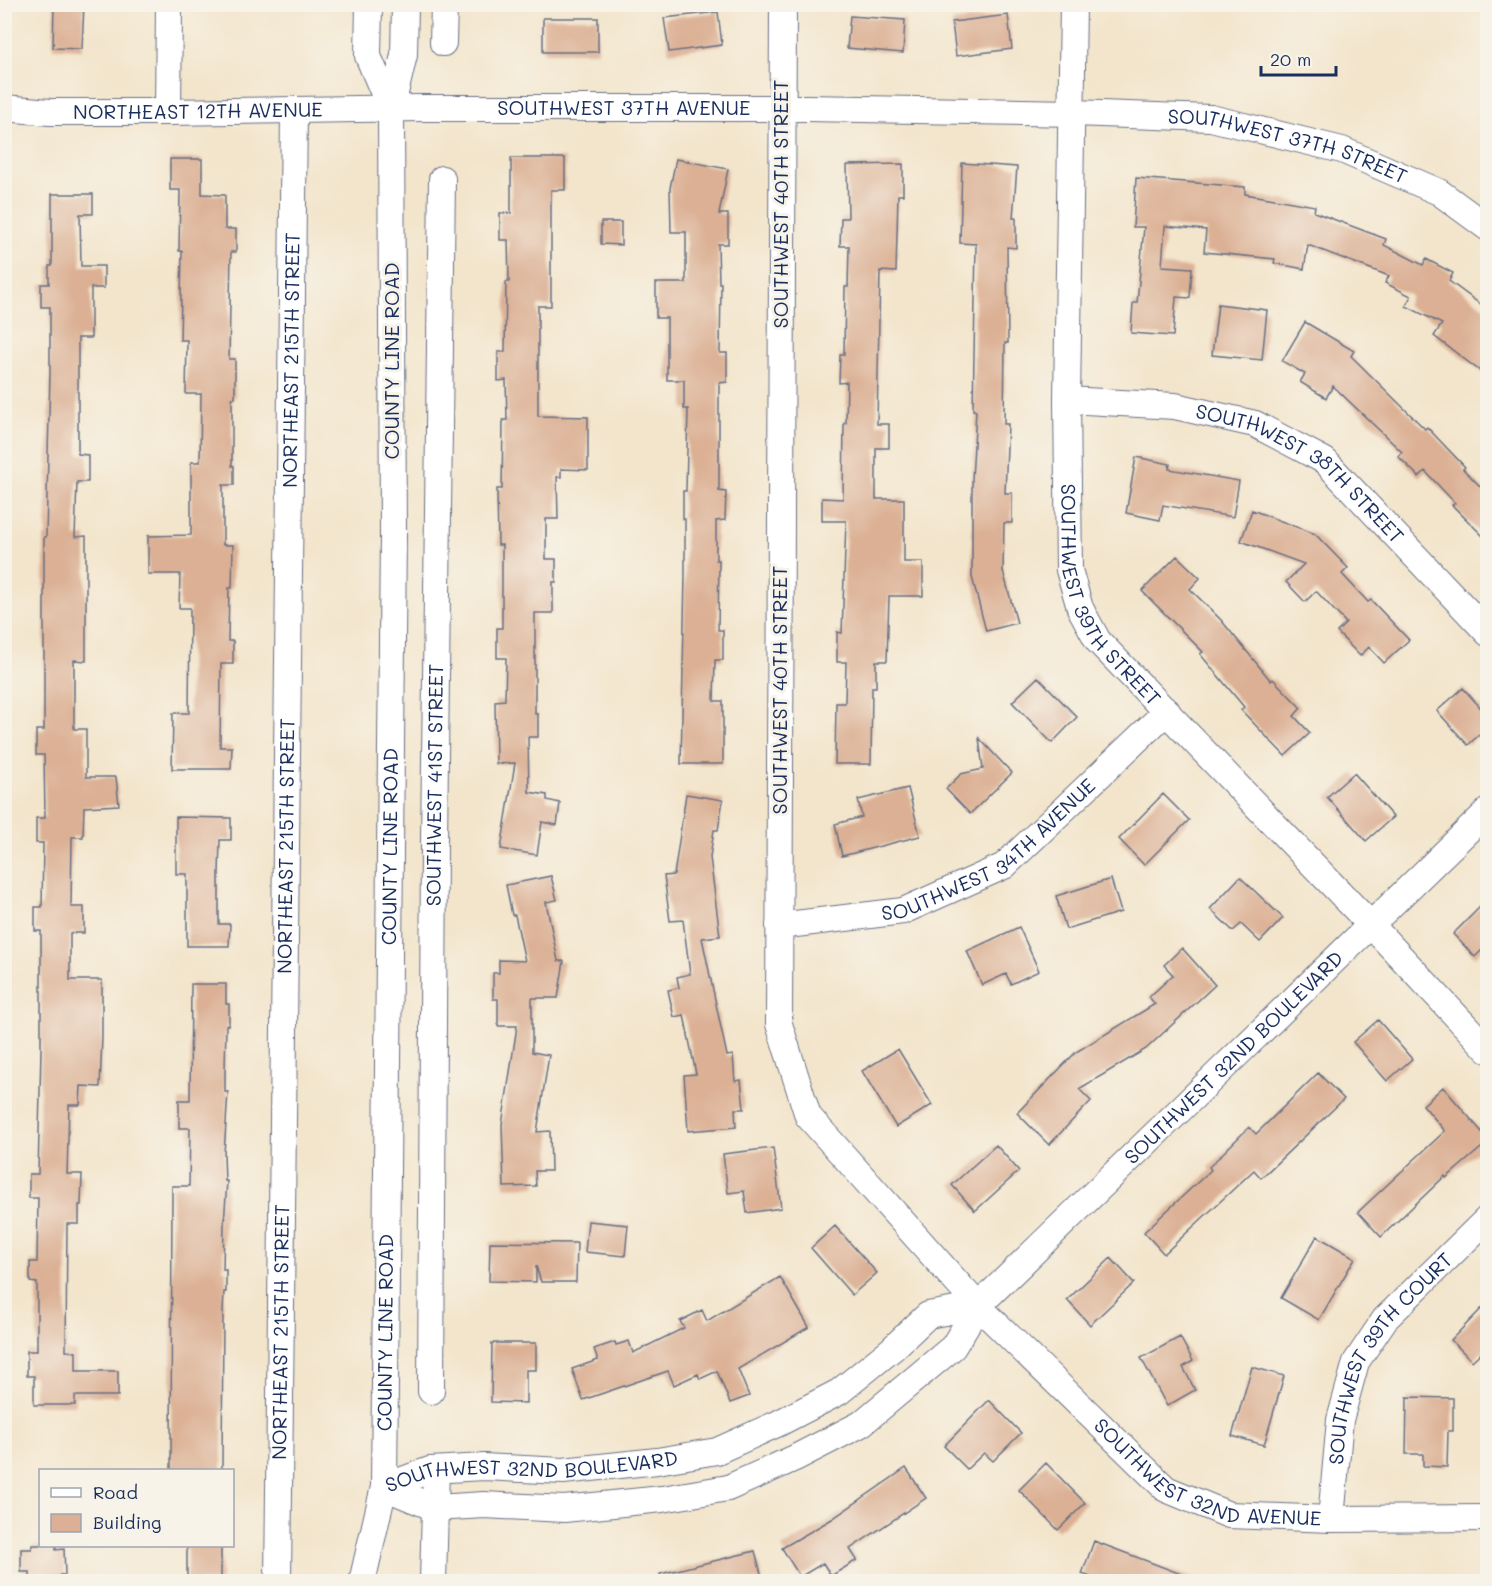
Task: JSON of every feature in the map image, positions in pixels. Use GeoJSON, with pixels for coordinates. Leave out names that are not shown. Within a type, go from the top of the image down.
{"type":"FeatureCollection","features":[{"type":"Feature","properties":{"kind":"street"},"geometry":{"type":"LineString","coordinates":[[168,112],[169,4]]}},
{"type":"Feature","properties":{"kind":"street","name":"COUNTY LINE ROAD"},"geometry":{"type":"LineString","coordinates":[[369,4],[368,56],[391,110]]}},
{"type":"Feature","properties":{"kind":"street","name":"COUNTY LINE ROAD"},"geometry":{"type":"LineString","coordinates":[[363,1581],[384,1487],[393,535],[391,110],[404,55],[405,4]]}},
{"type":"Feature","properties":{"kind":"street"},"geometry":{"type":"LineString","coordinates":[[444,4],[444,43]]}},
{"type":"Feature","properties":{"kind":"street","name":"SOUTHWEST 40TH STREET"},"geometry":{"type":"LineString","coordinates":[[783,4],[779,1024],[808,1116],[978,1306]]}},
{"type":"Feature","properties":{"kind":"street","name":"SOUTHWEST 39TH STREET"},"geometry":{"type":"LineString","coordinates":[[1073,4],[1067,400],[1069,570],[1080,608],[1098,641],[1488,1050]]}},
{"type":"Feature","properties":{"kind":"street","name":"NORTHEAST 12TH AVENUE"},"geometry":{"type":"LineString","coordinates":[[4,108],[50,112],[391,110]]}},
{"type":"Feature","properties":{"kind":"street","name":"SOUTHWEST 37TH AVENUE"},"geometry":{"type":"LineString","coordinates":[[391,110],[421,108],[782,108],[1073,113]]}},
{"type":"Feature","properties":{"kind":"street","name":"NORTHEAST 215TH STREET"},"geometry":{"type":"LineString","coordinates":[[278,1581],[294,111]]}},
{"type":"Feature","properties":{"kind":"street","name":"SOUTHWEST 37TH STREET"},"geometry":{"type":"LineString","coordinates":[[1073,113],[1211,118],[1342,150],[1439,192],[1488,228]]}},
{"type":"Feature","properties":{"kind":"street","name":"SOUTHWEST 41ST STREET"},"geometry":{"type":"LineString","coordinates":[[431,1391],[442,180]]}},
{"type":"Feature","properties":{"kind":"street","name":"SOUTHWEST 38TH STREET"},"geometry":{"type":"LineString","coordinates":[[1067,400],[1175,406],[1255,424],[1325,461],[1488,633]]}},
{"type":"Feature","properties":{"kind":"street","name":"SOUTHWEST 34TH AVENUE"},"geometry":{"type":"LineString","coordinates":[[779,926],[903,911],[1004,866],[1167,711]]}},
{"type":"Feature","properties":{"kind":"street","name":"SOUTHWEST 32ND BOULEVARD"},"geometry":{"type":"LineString","coordinates":[[384,1487],[435,1508],[484,1505],[564,1509],[662,1499],[728,1488],[795,1458],[861,1424],[953,1347],[978,1306],[1488,811]]}},
{"type":"Feature","properties":{"kind":"street","name":"SOUTHWEST 39TH COURT"},"geometry":{"type":"LineString","coordinates":[[1330,1519],[1340,1420],[1356,1362],[1384,1319],[1488,1218]]}},
{"type":"Feature","properties":{"kind":"street","name":"SOUTHWEST 32ND BOULEVARD"},"geometry":{"type":"LineString","coordinates":[[384,1487],[430,1470],[484,1467],[563,1471],[657,1461],[717,1451],[779,1424],[839,1392],[892,1349],[928,1315],[978,1306]]}},
{"type":"Feature","properties":{"kind":"street","name":"SOUTHWEST 32ND AVENUE"},"geometry":{"type":"LineString","coordinates":[[978,1306],[1166,1489],[1229,1515],[1330,1519],[1488,1518]]}},
{"type":"Feature","properties":{"kind":"street"},"geometry":{"type":"LineString","coordinates":[[433,1581],[436,1470]]}},
{"type":"Feature","properties":{"kind":"building"},"geometry":{"type":"Polygon","coordinates":[[[54,4],[84,4],[82,49],[53,48],[54,4]]]}},
{"type":"Feature","properties":{"kind":"building"},"geometry":{"type":"Polygon","coordinates":[[[718,12],[722,45],[669,52],[664,18],[718,12]]]}},
{"type":"Feature","properties":{"kind":"building"},"geometry":{"type":"Polygon","coordinates":[[[1008,15],[1012,49],[956,56],[952,22],[1008,15]]]}},
{"type":"Feature","properties":{"kind":"building"},"geometry":{"type":"Polygon","coordinates":[[[850,16],[905,20],[903,53],[847,48],[850,16]]]}},
{"type":"Feature","properties":{"kind":"building"},"geometry":{"type":"Polygon","coordinates":[[[543,18],[598,18],[598,52],[543,52],[543,18]]]}},
{"type":"Feature","properties":{"kind":"building"},"geometry":{"type":"Polygon","coordinates":[[[511,158],[565,158],[565,190],[551,190],[551,306],[538,306],[538,416],[588,417],[588,470],[561,469],[561,477],[557,477],[558,519],[546,519],[546,559],[556,559],[553,613],[535,613],[535,714],[538,714],[538,737],[528,737],[529,792],[547,795],[547,800],[560,803],[557,825],[542,822],[537,855],[501,849],[515,763],[496,764],[495,701],[505,700],[506,658],[497,658],[497,628],[502,628],[502,545],[498,545],[497,489],[502,489],[503,420],[507,420],[506,380],[498,381],[498,352],[505,352],[506,282],[509,282],[508,240],[500,240],[500,213],[511,213],[511,158]]]}},
{"type":"Feature","properties":{"kind":"building"},"geometry":{"type":"Polygon","coordinates":[[[170,159],[202,159],[202,194],[225,195],[225,229],[236,229],[236,252],[231,252],[229,359],[235,359],[235,398],[232,398],[234,485],[223,485],[223,545],[233,545],[228,641],[233,641],[233,664],[221,664],[220,747],[232,747],[231,769],[172,769],[173,713],[189,713],[190,608],[179,608],[180,574],[148,574],[148,536],[191,535],[191,462],[200,462],[201,394],[186,394],[187,340],[180,340],[182,251],[179,251],[180,190],[170,190],[170,159]]]}},
{"type":"Feature","properties":{"kind":"building"},"geometry":{"type":"Polygon","coordinates":[[[676,159],[728,169],[719,214],[728,214],[728,244],[718,244],[719,283],[721,283],[720,353],[727,353],[727,382],[719,383],[719,491],[726,492],[725,520],[716,521],[716,560],[719,560],[718,630],[723,630],[723,660],[715,660],[714,701],[723,701],[723,764],[681,764],[685,575],[683,491],[686,491],[688,409],[684,409],[684,380],[667,380],[667,318],[656,318],[656,283],[686,283],[686,232],[671,232],[670,188],[676,159]]]}},
{"type":"Feature","properties":{"kind":"building"},"geometry":{"type":"Polygon","coordinates":[[[962,163],[1017,167],[1013,218],[1016,218],[1016,248],[1007,247],[1008,343],[1005,343],[1004,424],[1008,424],[1005,493],[1012,493],[1012,523],[1004,523],[1003,571],[1017,623],[986,631],[972,577],[972,479],[976,411],[973,410],[976,244],[960,243],[962,163]]]}},
{"type":"Feature","properties":{"kind":"building"},"geometry":{"type":"Polygon","coordinates":[[[903,164],[903,195],[898,195],[896,272],[880,271],[877,424],[889,424],[889,448],[876,448],[876,499],[904,499],[904,562],[923,562],[923,596],[889,596],[887,661],[876,661],[876,687],[872,687],[871,764],[835,764],[836,703],[845,703],[846,662],[837,662],[837,632],[842,633],[846,521],[822,521],[822,498],[843,499],[847,382],[839,383],[840,355],[844,355],[845,287],[848,287],[849,246],[840,246],[841,218],[848,218],[847,165],[903,164]]]}},
{"type":"Feature","properties":{"kind":"building"},"geometry":{"type":"Polygon","coordinates":[[[1136,178],[1245,187],[1245,194],[1315,206],[1314,212],[1386,239],[1384,245],[1423,265],[1426,259],[1453,273],[1449,281],[1488,310],[1488,377],[1434,336],[1442,324],[1406,306],[1411,296],[1385,283],[1389,276],[1308,245],[1304,269],[1274,263],[1275,259],[1204,252],[1206,230],[1165,226],[1162,266],[1192,268],[1190,298],[1176,297],[1173,336],[1131,333],[1133,303],[1137,303],[1144,227],[1133,227],[1136,178]]]}},
{"type":"Feature","properties":{"kind":"building"},"geometry":{"type":"Polygon","coordinates":[[[52,194],[93,194],[93,214],[80,214],[81,266],[104,266],[104,288],[91,288],[91,338],[78,338],[78,454],[88,455],[88,482],[77,482],[75,537],[86,536],[86,661],[74,660],[74,729],[86,729],[86,777],[116,777],[119,805],[84,807],[83,837],[72,837],[71,907],[84,907],[84,933],[70,933],[70,980],[102,980],[102,1038],[100,1087],[81,1086],[80,1105],[69,1105],[67,1174],[82,1174],[79,1224],[67,1224],[66,1351],[76,1352],[76,1371],[118,1371],[118,1396],[75,1396],[75,1405],[34,1405],[34,1376],[27,1376],[27,1351],[37,1351],[37,1283],[30,1282],[30,1262],[37,1262],[38,1198],[29,1198],[29,1174],[38,1174],[41,1050],[41,931],[35,931],[35,907],[42,907],[43,843],[36,843],[36,818],[45,818],[44,755],[36,755],[36,730],[44,730],[44,537],[46,537],[50,307],[41,307],[41,284],[49,284],[49,266],[52,266],[52,194]]]}},
{"type":"Feature","properties":{"kind":"building"},"geometry":{"type":"Polygon","coordinates":[[[601,222],[621,222],[621,245],[601,244],[601,222]]]}},
{"type":"Feature","properties":{"kind":"building"},"geometry":{"type":"Polygon","coordinates":[[[1218,304],[1267,310],[1262,360],[1212,355],[1218,304]]]}},
{"type":"Feature","properties":{"kind":"building"},"geometry":{"type":"Polygon","coordinates":[[[1305,322],[1354,351],[1351,356],[1425,429],[1427,427],[1488,494],[1488,541],[1452,505],[1455,503],[1425,471],[1419,477],[1398,456],[1402,452],[1333,386],[1326,398],[1300,382],[1305,374],[1282,361],[1305,322]]]}},
{"type":"Feature","properties":{"kind":"building"},"geometry":{"type":"Polygon","coordinates":[[[1136,457],[1170,464],[1169,469],[1239,481],[1233,517],[1163,505],[1160,520],[1126,513],[1136,457]]]}},
{"type":"Feature","properties":{"kind":"building"},"geometry":{"type":"Polygon","coordinates":[[[1252,510],[1315,534],[1348,568],[1342,574],[1368,602],[1371,600],[1409,640],[1384,663],[1369,647],[1360,656],[1337,632],[1346,623],[1316,591],[1305,602],[1286,582],[1304,564],[1241,541],[1252,510]]]}},
{"type":"Feature","properties":{"kind":"building"},"geometry":{"type":"Polygon","coordinates":[[[1177,556],[1200,578],[1190,589],[1221,620],[1271,681],[1273,679],[1301,708],[1294,716],[1310,733],[1285,756],[1241,710],[1244,707],[1200,654],[1203,652],[1142,591],[1177,556]]]}},
{"type":"Feature","properties":{"kind":"building"},"geometry":{"type":"Polygon","coordinates":[[[1038,677],[1077,717],[1052,743],[1012,702],[1038,677]]]}},
{"type":"Feature","properties":{"kind":"building"},"geometry":{"type":"Polygon","coordinates":[[[1463,688],[1488,716],[1488,727],[1468,745],[1437,711],[1463,688]]]}},
{"type":"Feature","properties":{"kind":"building"},"geometry":{"type":"Polygon","coordinates":[[[979,738],[1012,773],[970,814],[946,789],[961,774],[983,769],[979,738]]]}},
{"type":"Feature","properties":{"kind":"building"},"geometry":{"type":"Polygon","coordinates":[[[1354,773],[1393,817],[1366,841],[1327,797],[1354,773]]]}},
{"type":"Feature","properties":{"kind":"building"},"geometry":{"type":"Polygon","coordinates":[[[908,788],[920,836],[842,856],[835,824],[862,817],[858,800],[908,788]]]}},
{"type":"Feature","properties":{"kind":"building"},"geometry":{"type":"Polygon","coordinates":[[[686,794],[723,800],[718,830],[714,830],[710,857],[720,936],[702,938],[727,1056],[733,1055],[735,1081],[741,1080],[744,1109],[735,1109],[736,1127],[688,1131],[684,1075],[696,1074],[684,1015],[674,1017],[668,990],[679,988],[677,977],[690,974],[683,920],[670,921],[664,876],[674,875],[686,794]]]}},
{"type":"Feature","properties":{"kind":"building"},"geometry":{"type":"Polygon","coordinates":[[[1163,794],[1189,820],[1144,865],[1119,839],[1163,794]]]}},
{"type":"Feature","properties":{"kind":"building"},"geometry":{"type":"Polygon","coordinates":[[[176,817],[231,818],[231,840],[220,840],[219,874],[219,924],[230,924],[229,946],[187,946],[187,874],[176,874],[176,817]]]}},
{"type":"Feature","properties":{"kind":"building"},"geometry":{"type":"Polygon","coordinates":[[[551,876],[557,900],[546,902],[558,961],[564,961],[558,998],[532,998],[532,1052],[549,1055],[537,1132],[550,1131],[551,1171],[535,1171],[536,1186],[504,1187],[502,1125],[517,1026],[498,1026],[498,999],[493,999],[493,973],[499,973],[499,960],[525,961],[506,885],[551,876]]]}},
{"type":"Feature","properties":{"kind":"building"},"geometry":{"type":"Polygon","coordinates":[[[1240,877],[1283,918],[1260,942],[1241,924],[1233,931],[1210,909],[1240,877]]]}},
{"type":"Feature","properties":{"kind":"building"},"geometry":{"type":"Polygon","coordinates":[[[1111,879],[1121,912],[1066,929],[1056,896],[1111,879]]]}},
{"type":"Feature","properties":{"kind":"building"},"geometry":{"type":"Polygon","coordinates":[[[1488,899],[1488,944],[1475,957],[1453,934],[1488,899]]]}},
{"type":"Feature","properties":{"kind":"building"},"geometry":{"type":"Polygon","coordinates":[[[1019,927],[1039,971],[1011,984],[1006,974],[982,985],[967,951],[1019,927]]]}},
{"type":"Feature","properties":{"kind":"building"},"geometry":{"type":"Polygon","coordinates":[[[1182,948],[1215,985],[1146,1049],[1079,1089],[1091,1101],[1049,1145],[1017,1113],[1076,1052],[1155,1004],[1149,997],[1173,975],[1164,965],[1182,948]]]}},
{"type":"Feature","properties":{"kind":"building"},"geometry":{"type":"Polygon","coordinates":[[[191,984],[226,984],[229,1025],[226,1025],[225,1071],[225,1092],[228,1092],[224,1154],[225,1181],[227,1181],[223,1270],[226,1270],[226,1292],[224,1292],[223,1313],[222,1469],[171,1469],[172,1186],[189,1186],[190,1128],[179,1128],[179,1100],[190,1100],[191,984]]]}},
{"type":"Feature","properties":{"kind":"building"},"geometry":{"type":"Polygon","coordinates":[[[1378,1020],[1412,1059],[1387,1081],[1353,1042],[1378,1020]]]}},
{"type":"Feature","properties":{"kind":"building"},"geometry":{"type":"Polygon","coordinates":[[[898,1049],[932,1105],[896,1127],[862,1071],[898,1049]]]}},
{"type":"Feature","properties":{"kind":"building"},"geometry":{"type":"Polygon","coordinates":[[[1318,1073],[1344,1099],[1261,1178],[1254,1170],[1164,1254],[1144,1232],[1211,1170],[1209,1167],[1249,1127],[1256,1134],[1318,1073]]]}},
{"type":"Feature","properties":{"kind":"building"},"geometry":{"type":"Polygon","coordinates":[[[1443,1087],[1488,1139],[1488,1142],[1446,1178],[1445,1176],[1381,1237],[1358,1212],[1445,1131],[1423,1105],[1443,1087]]]}},
{"type":"Feature","properties":{"kind":"building"},"geometry":{"type":"Polygon","coordinates":[[[996,1145],[1019,1171],[975,1211],[952,1185],[996,1145]]]}},
{"type":"Feature","properties":{"kind":"building"},"geometry":{"type":"Polygon","coordinates":[[[773,1148],[781,1208],[747,1213],[744,1191],[728,1193],[723,1154],[773,1148]]]}},
{"type":"Feature","properties":{"kind":"building"},"geometry":{"type":"Polygon","coordinates":[[[588,1221],[628,1225],[625,1256],[585,1252],[588,1221]]]}},
{"type":"Feature","properties":{"kind":"building"},"geometry":{"type":"Polygon","coordinates":[[[835,1226],[877,1273],[852,1295],[811,1248],[835,1226]]]}},
{"type":"Feature","properties":{"kind":"building"},"geometry":{"type":"Polygon","coordinates":[[[1317,1236],[1355,1258],[1319,1320],[1281,1298],[1317,1236]]]}},
{"type":"Feature","properties":{"kind":"building"},"geometry":{"type":"Polygon","coordinates":[[[490,1242],[577,1243],[576,1282],[541,1282],[536,1266],[536,1282],[489,1281],[490,1242]]]}},
{"type":"Feature","properties":{"kind":"building"},"geometry":{"type":"Polygon","coordinates":[[[1111,1258],[1134,1283],[1090,1325],[1067,1300],[1111,1258]]]}},
{"type":"Feature","properties":{"kind":"building"},"geometry":{"type":"Polygon","coordinates":[[[780,1277],[809,1327],[738,1369],[749,1396],[730,1403],[717,1371],[700,1379],[698,1374],[674,1385],[668,1371],[583,1400],[572,1369],[598,1360],[594,1349],[615,1342],[616,1345],[629,1341],[633,1353],[684,1328],[680,1321],[702,1310],[707,1321],[780,1277]]]}},
{"type":"Feature","properties":{"kind":"building"},"geometry":{"type":"Polygon","coordinates":[[[1488,1302],[1488,1346],[1472,1361],[1451,1340],[1488,1302]]]}},
{"type":"Feature","properties":{"kind":"building"},"geometry":{"type":"Polygon","coordinates":[[[1180,1337],[1193,1361],[1183,1367],[1195,1390],[1167,1406],[1141,1358],[1180,1337]]]}},
{"type":"Feature","properties":{"kind":"building"},"geometry":{"type":"Polygon","coordinates":[[[492,1343],[536,1343],[536,1370],[526,1370],[526,1403],[491,1402],[492,1343]]]}},
{"type":"Feature","properties":{"kind":"building"},"geometry":{"type":"Polygon","coordinates":[[[1252,1367],[1284,1376],[1264,1445],[1232,1436],[1252,1367]]]}},
{"type":"Feature","properties":{"kind":"building"},"geometry":{"type":"Polygon","coordinates":[[[1407,1397],[1453,1398],[1453,1431],[1448,1431],[1447,1467],[1423,1466],[1423,1454],[1406,1454],[1407,1397]]]}},
{"type":"Feature","properties":{"kind":"building"},"geometry":{"type":"Polygon","coordinates":[[[989,1400],[1021,1433],[993,1461],[984,1453],[967,1469],[944,1446],[989,1400]]]}},
{"type":"Feature","properties":{"kind":"building"},"geometry":{"type":"Polygon","coordinates":[[[1046,1463],[1085,1503],[1058,1530],[1019,1490],[1046,1463]]]}},
{"type":"Feature","properties":{"kind":"building"},"geometry":{"type":"Polygon","coordinates":[[[906,1468],[926,1498],[850,1549],[857,1560],[831,1576],[823,1563],[800,1577],[782,1548],[832,1519],[906,1468]]]}},
{"type":"Feature","properties":{"kind":"building"},"geometry":{"type":"Polygon","coordinates":[[[1094,1541],[1197,1580],[1103,1581],[1082,1574],[1094,1541]]]}},
{"type":"Feature","properties":{"kind":"building"},"geometry":{"type":"Polygon","coordinates":[[[32,1545],[39,1545],[39,1547],[56,1547],[56,1550],[64,1549],[65,1575],[60,1575],[60,1581],[30,1581],[30,1572],[21,1572],[21,1549],[32,1549],[32,1545]]]}},
{"type":"Feature","properties":{"kind":"building"},"geometry":{"type":"Polygon","coordinates":[[[187,1547],[221,1547],[221,1581],[187,1581],[187,1547]]]}},
{"type":"Feature","properties":{"kind":"building"},"geometry":{"type":"Polygon","coordinates":[[[755,1551],[763,1581],[661,1581],[660,1574],[755,1551]]]}}]}
